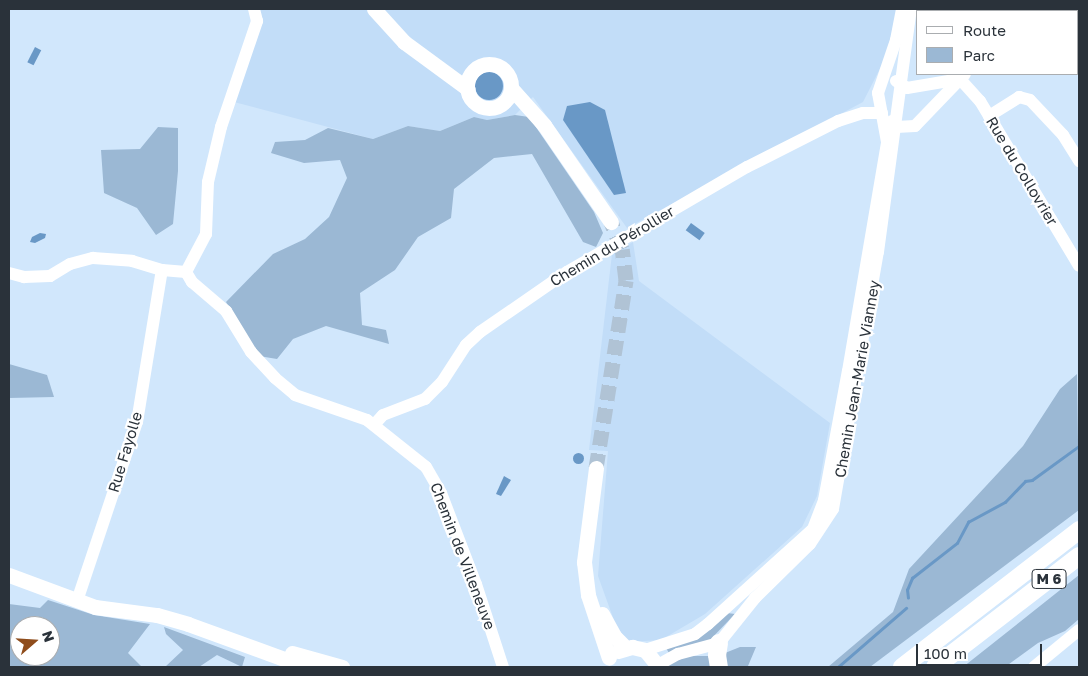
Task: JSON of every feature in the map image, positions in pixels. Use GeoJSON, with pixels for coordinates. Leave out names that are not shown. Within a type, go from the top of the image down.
{"type":"FeatureCollection","features":[{"type":"Feature","properties":{"kind":"highway","name":"M 6"},"geometry":{"type":"LineString","coordinates":[[902,667],[1079,530]]}},
{"type":"Feature","properties":{"kind":"highway","name":"M 6"},"geometry":{"type":"LineString","coordinates":[[935,667],[1079,556]]}},
{"type":"Feature","properties":{"kind":"highway"},"geometry":{"type":"LineString","coordinates":[[887,667],[970,606],[1003,588]]}},
{"type":"Feature","properties":{"kind":"highway"},"geometry":{"type":"LineString","coordinates":[[953,667],[1006,623],[1019,602]]}},
{"type":"Feature","properties":{"kind":"highway"},"geometry":{"type":"LineString","coordinates":[[719,643],[719,667]]}},
{"type":"Feature","properties":{"kind":"main road"},"geometry":{"type":"LineString","coordinates":[[374,9],[404,42],[468,89]]}},
{"type":"Feature","properties":{"kind":"main road"},"geometry":{"type":"LineString","coordinates":[[384,9],[425,51],[451,66],[473,71],[485,65],[498,66],[507,74],[510,88],[530,110],[611,222]]}},
{"type":"Feature","properties":{"kind":"main road"},"geometry":{"type":"LineString","coordinates":[[473,71],[468,89],[471,99],[480,106],[492,108],[503,102],[510,88]]}},
{"type":"Feature","properties":{"kind":"main road"},"geometry":{"type":"LineString","coordinates":[[503,102],[530,110]]}},
{"type":"Feature","properties":{"kind":"main road"},"geometry":{"type":"LineString","coordinates":[[596,468],[584,562],[585,579],[607,663],[626,648],[645,650],[659,666]]}},
{"type":"Feature","properties":{"kind":"main road"},"geometry":{"type":"LineString","coordinates":[[590,516],[595,591],[606,622],[626,648]]}},
{"type":"Feature","properties":{"kind":"main road"},"geometry":{"type":"LineString","coordinates":[[9,576],[77,602],[158,615],[342,667]]}},
{"type":"Feature","properties":{"kind":"main road"},"geometry":{"type":"LineString","coordinates":[[201,628],[265,655],[306,667]]}},
{"type":"Feature","properties":{"kind":"street"},"geometry":{"type":"LineString","coordinates":[[9,273],[24,277],[50,276],[70,264],[93,258],[132,261],[162,270],[186,272],[206,234],[208,182],[220,128],[257,22],[254,9]]}},
{"type":"Feature","properties":{"kind":"street","name":"Chemin Jean-Marie Vianney"},"geometry":{"type":"LineString","coordinates":[[645,650],[695,634],[708,624],[810,534],[824,500],[887,142],[878,93],[896,40],[902,9]]}},
{"type":"Feature","properties":{"kind":"street","name":"Chemin Jean-Marie Vianney"},"geometry":{"type":"LineString","coordinates":[[719,643],[755,598],[822,530],[836,499],[872,291],[911,9]]}},
{"type":"Feature","properties":{"kind":"street"},"geometry":{"type":"LineString","coordinates":[[1078,49],[1079,44]]}},
{"type":"Feature","properties":{"kind":"street"},"geometry":{"type":"LineString","coordinates":[[885,74],[907,88],[963,76]]}},
{"type":"Feature","properties":{"kind":"street"},"geometry":{"type":"LineString","coordinates":[[882,113],[896,127],[915,126],[963,76]]}},
{"type":"Feature","properties":{"kind":"street","name":"Rue du Collovrier"},"geometry":{"type":"LineString","coordinates":[[963,76],[1079,266]]}},
{"type":"Feature","properties":{"kind":"street"},"geometry":{"type":"LineString","coordinates":[[989,116],[1019,97],[1030,100],[1063,135],[1079,161]]}},
{"type":"Feature","properties":{"kind":"street","name":"Chemin du Pérollier"},"geometry":{"type":"LineString","coordinates":[[374,425],[382,415],[414,405],[435,391],[458,355],[480,332],[567,272],[645,224],[838,121],[863,113],[882,113]]}},
{"type":"Feature","properties":{"kind":"street","name":"Rue Fayolle"},"geometry":{"type":"LineString","coordinates":[[77,602],[136,422],[162,270]]}},
{"type":"Feature","properties":{"kind":"street","name":"Chemin de Villeneuve"},"geometry":{"type":"LineString","coordinates":[[186,272],[192,282],[226,310],[251,352],[274,378],[295,395],[374,425],[417,458],[434,479],[476,584],[503,667]]}},
{"type":"Feature","properties":{"kind":"street"},"geometry":{"type":"LineString","coordinates":[[834,437],[843,456]]}},
{"type":"Feature","properties":{"kind":"street"},"geometry":{"type":"LineString","coordinates":[[1034,667],[1079,630]]}},
{"type":"Feature","properties":{"kind":"street"},"geometry":{"type":"LineString","coordinates":[[659,666],[678,654],[719,643]]}},
{"type":"Feature","properties":{"kind":"shaded area"},"geometry":{"type":"Polygon","coordinates":[[[255,9],[898,9],[891,47],[863,102],[627,228],[533,97],[515,115],[487,120],[474,117],[440,131],[408,126],[373,139],[234,102],[255,9]]]}},
{"type":"Feature","properties":{"kind":"shaded area"},"geometry":{"type":"Polygon","coordinates":[[[35,47],[41,50],[34,65],[27,62],[35,47]]]}},
{"type":"Feature","properties":{"kind":"shaded area"},"geometry":{"type":"Polygon","coordinates":[[[489,72],[499,76],[503,86],[499,96],[489,100],[479,96],[475,86],[479,76],[489,72]]]}},
{"type":"Feature","properties":{"kind":"shaded area"},"geometry":{"type":"Polygon","coordinates":[[[590,102],[605,110],[626,193],[614,195],[563,120],[567,106],[590,102]]]}},
{"type":"Feature","properties":{"kind":"shaded area"},"geometry":{"type":"Polygon","coordinates":[[[691,223],[705,233],[699,240],[686,230],[691,223]]]}},
{"type":"Feature","properties":{"kind":"shaded area"},"geometry":{"type":"Polygon","coordinates":[[[40,233],[46,234],[45,238],[35,243],[30,242],[32,237],[40,233]]]}},
{"type":"Feature","properties":{"kind":"shaded area"},"geometry":{"type":"Polygon","coordinates":[[[633,242],[639,281],[830,423],[817,496],[802,527],[705,614],[661,640],[628,642],[616,626],[598,576],[608,451],[589,450],[612,254],[633,242]]]}},
{"type":"Feature","properties":{"kind":"shaded area"},"geometry":{"type":"Polygon","coordinates":[[[576,453],[580,453],[583,458],[582,462],[576,463],[573,460],[573,456],[576,453]]]}},
{"type":"Feature","properties":{"kind":"shaded area"},"geometry":{"type":"Polygon","coordinates":[[[504,476],[511,480],[501,496],[496,494],[504,476]]]}},
{"type":"Feature","properties":{"kind":"green space"},"geometry":{"type":"Polygon","coordinates":[[[515,115],[529,117],[594,212],[603,233],[596,247],[583,242],[532,154],[494,158],[454,189],[451,218],[418,237],[395,270],[360,293],[362,325],[386,330],[389,344],[326,326],[293,339],[277,359],[259,356],[226,302],[273,254],[305,239],[329,217],[347,178],[340,160],[304,163],[271,153],[275,142],[305,140],[328,128],[373,139],[408,126],[440,131],[474,117],[487,120],[515,115]]]}},
{"type":"Feature","properties":{"kind":"green space"},"geometry":{"type":"Polygon","coordinates":[[[158,127],[178,128],[178,171],[173,224],[156,235],[137,208],[104,193],[101,150],[140,149],[158,127]]]}},
{"type":"Feature","properties":{"kind":"green space"},"geometry":{"type":"Polygon","coordinates":[[[9,364],[47,375],[54,397],[9,398],[9,364]]]}},
{"type":"Feature","properties":{"kind":"green space"},"geometry":{"type":"Polygon","coordinates":[[[1077,374],[1079,510],[870,667],[828,667],[893,612],[909,569],[1023,446],[1060,389],[1077,374]]]}},
{"type":"Feature","properties":{"kind":"green space"},"geometry":{"type":"Polygon","coordinates":[[[1079,575],[1079,619],[1065,631],[1038,643],[1005,667],[963,667],[1079,575]]]}},
{"type":"Feature","properties":{"kind":"green space"},"geometry":{"type":"Polygon","coordinates":[[[48,600],[94,615],[150,624],[128,653],[142,667],[9,667],[9,604],[40,608],[48,600]]]}},
{"type":"Feature","properties":{"kind":"green space"},"geometry":{"type":"Polygon","coordinates":[[[727,613],[735,614],[708,642],[669,653],[666,648],[727,613]]]}},
{"type":"Feature","properties":{"kind":"green space"},"geometry":{"type":"Polygon","coordinates":[[[164,627],[245,657],[242,667],[217,655],[199,667],[165,667],[183,650],[166,634],[164,627]]]}},
{"type":"Feature","properties":{"kind":"green space"},"geometry":{"type":"Polygon","coordinates":[[[740,647],[756,647],[748,666],[751,667],[724,667],[725,653],[740,647]]]}},
{"type":"Feature","properties":{"kind":"green space"},"geometry":{"type":"Polygon","coordinates":[[[690,656],[712,656],[714,667],[664,667],[674,659],[690,656]]]}},
{"type":"Feature","properties":{"kind":"waterway"},"geometry":{"type":"LineString","coordinates":[[908,598],[907,590],[912,578],[957,543],[968,522],[1005,502],[1025,481],[1032,480],[1079,446]]}},
{"type":"Feature","properties":{"kind":"waterway"},"geometry":{"type":"LineString","coordinates":[[838,667],[906,608]]}},
{"type":"Feature","properties":{"kind":"tunnel"},"geometry":{"type":"LineString","coordinates":[[596,468],[626,280],[622,249],[611,222]]}}]}
